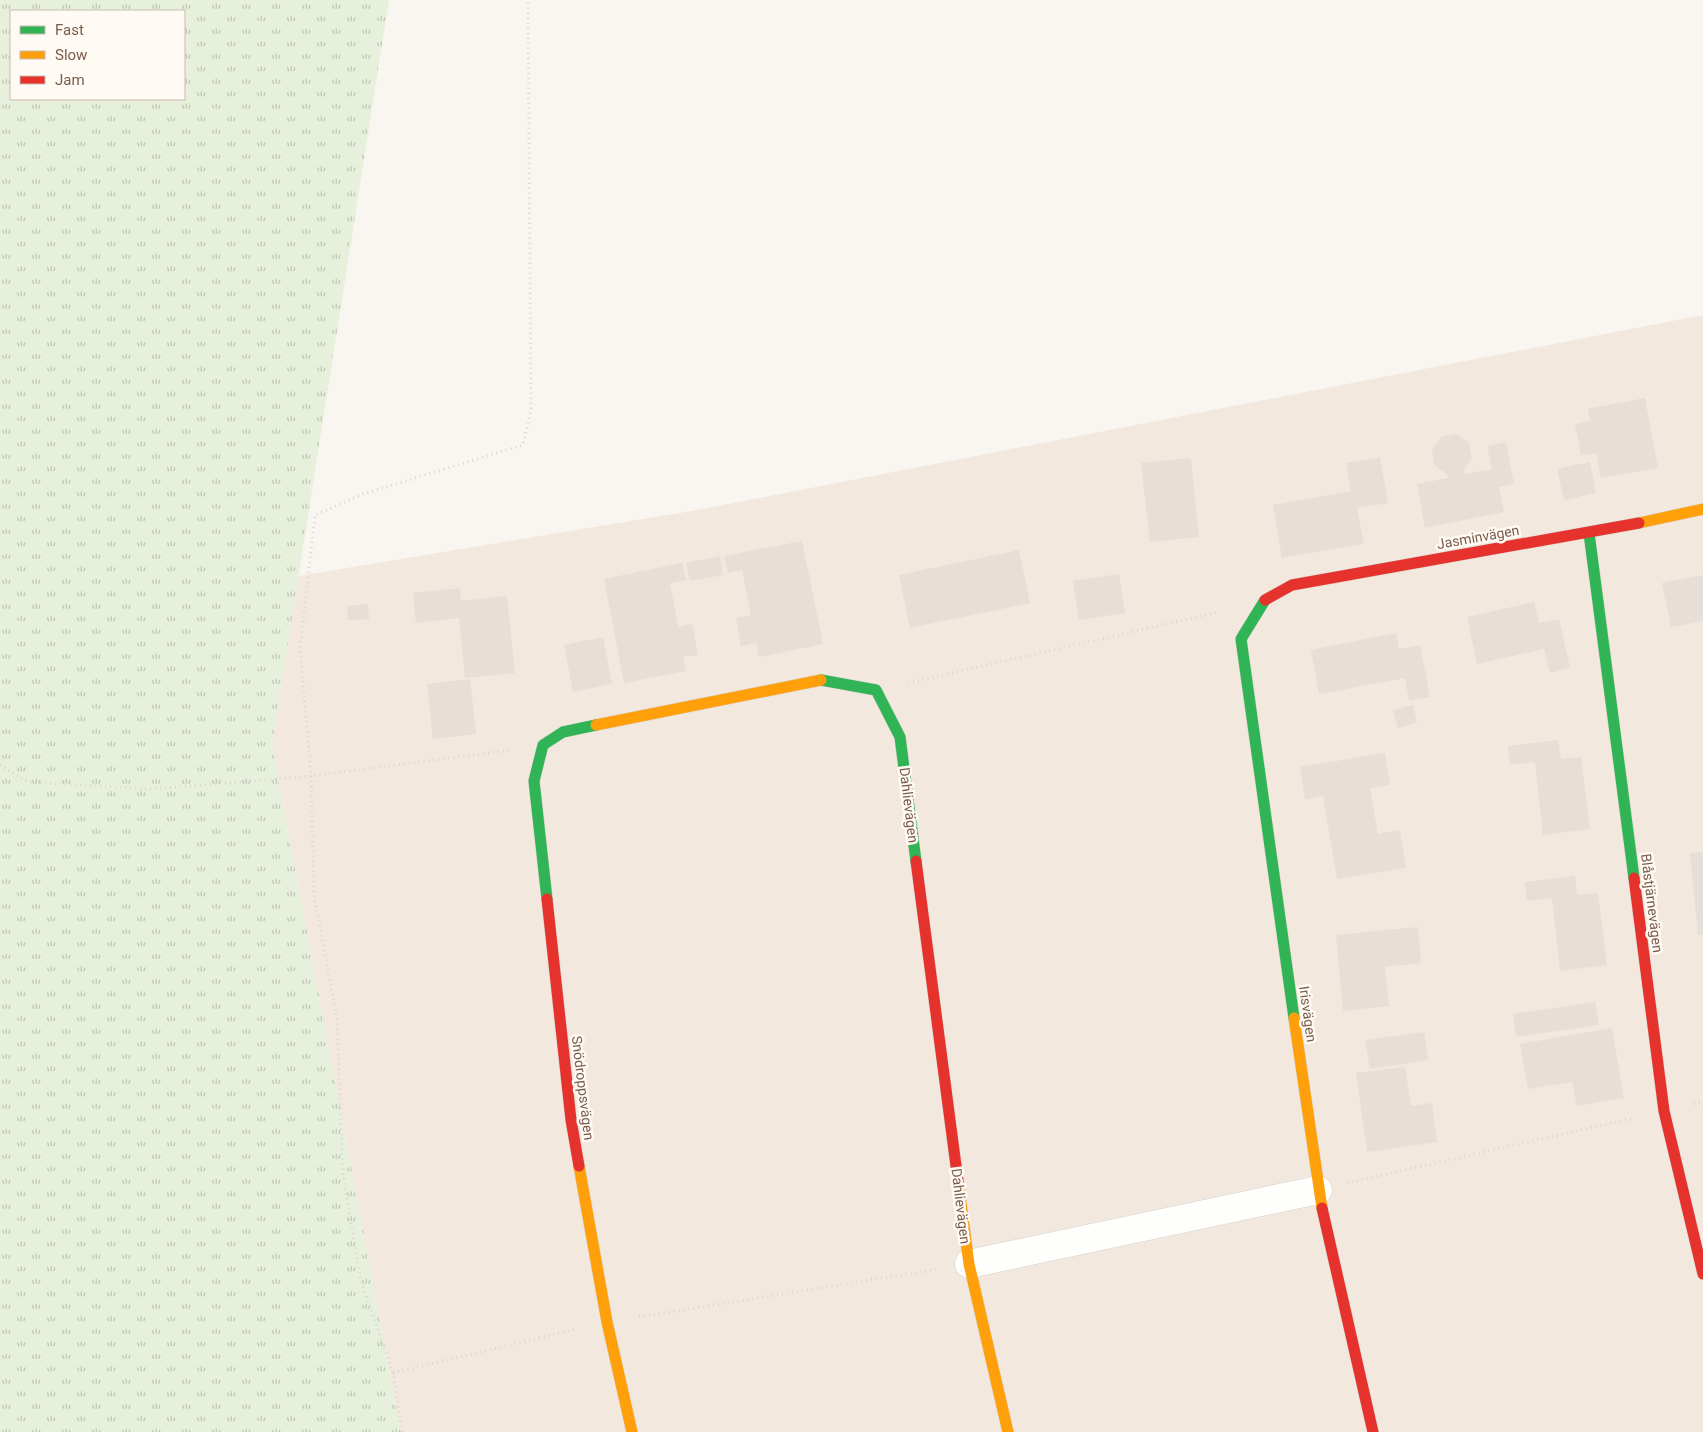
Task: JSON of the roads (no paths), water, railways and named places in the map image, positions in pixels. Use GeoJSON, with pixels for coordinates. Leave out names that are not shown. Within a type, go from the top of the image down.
{"type":"FeatureCollection","features":[{"type":"Feature","properties":{"kind":"street","name":"Jasminvägen"},"geometry":{"type":"LineString","coordinates":[[1262,602],[1292,585],[1589,533],[1703,509]]}},
{"type":"Feature","properties":{"kind":"street","name":"Blåstjärnevägen"},"geometry":{"type":"LineString","coordinates":[[1589,533],[1664,1111],[1703,1274]]}},
{"type":"Feature","properties":{"kind":"street","name":"Irisvägen"},"geometry":{"type":"LineString","coordinates":[[1262,602],[1241,639],[1318,1190],[1373,1432]]}},
{"type":"Feature","properties":{"kind":"street","name":"Snödroppsvägen"},"geometry":{"type":"LineString","coordinates":[[632,1432],[607,1322],[571,1120],[534,781],[543,746],[563,732],[819,680],[876,690]]}},
{"type":"Feature","properties":{"kind":"street","name":"Dahlievägen"},"geometry":{"type":"LineString","coordinates":[[876,690],[900,738],[969,1264],[1008,1432]]}},
{"type":"Feature","properties":{"kind":"street","name":"Dahlievägen"},"geometry":{"type":"LineString","coordinates":[[969,1264],[1318,1190]]}}]}
